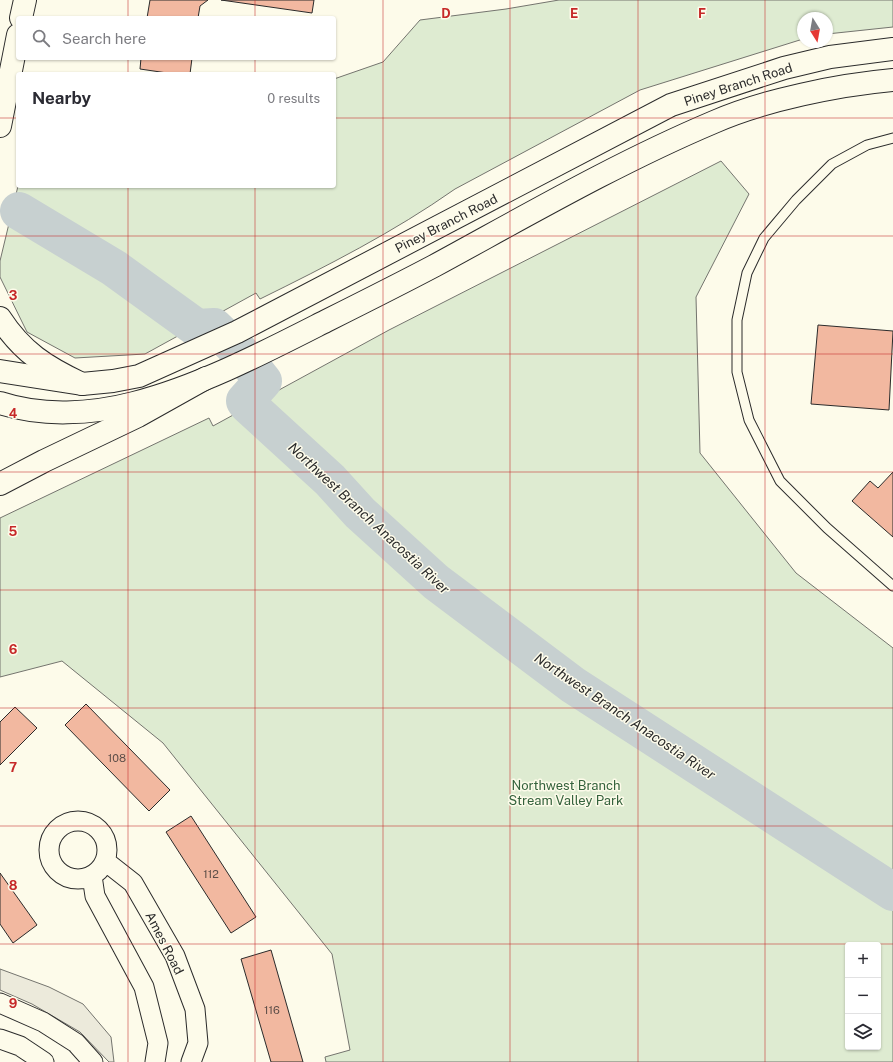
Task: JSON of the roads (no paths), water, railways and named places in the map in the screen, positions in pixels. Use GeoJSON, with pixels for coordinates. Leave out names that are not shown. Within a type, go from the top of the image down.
{"type":"FeatureCollection","features":[{"type":"Feature","properties":{"kind":"main road"},"geometry":{"type":"LineString","coordinates":[[21,16],[25,0]]}},
{"type":"Feature","properties":{"kind":"main road"},"geometry":{"type":"LineString","coordinates":[[0,126],[16,45]]}},
{"type":"Feature","properties":{"kind":"main road","name":"Piney Branch Road"},"geometry":{"type":"LineString","coordinates":[[0,371],[82,384],[113,381],[139,376],[237,332],[671,105],[784,68],[830,57],[893,49]]}},
{"type":"Feature","properties":{"kind":"main road"},"geometry":{"type":"LineString","coordinates":[[0,484],[37,464],[138,416],[206,378],[258,354],[434,266],[635,158],[716,120],[799,96],[867,83],[893,80]]}},
{"type":"Feature","properties":{"kind":"main road"},"geometry":{"type":"LineString","coordinates":[[0,318],[11,334],[33,357],[53,370],[82,384]]}},
{"type":"Feature","properties":{"kind":"main road"},"geometry":{"type":"LineString","coordinates":[[0,404],[53,412],[91,411],[134,403],[206,378]]}},
{"type":"Feature","properties":{"kind":"street"},"geometry":{"type":"LineString","coordinates":[[79,820],[93,824],[103,834],[108,848],[105,861],[102,868],[92,876],[76,880],[66,877],[53,866],[50,860],[48,845],[56,829],[66,822],[79,820]]}},
{"type":"Feature","properties":{"kind":"street","name":"Ames Road"},"geometry":{"type":"LineString","coordinates":[[105,861],[133,883],[175,956],[195,1009],[198,1043],[192,1062]]}},
{"type":"Feature","properties":{"kind":"street"},"geometry":{"type":"LineString","coordinates":[[92,876],[95,896],[144,987],[158,1044],[155,1062]]}},
{"type":"Feature","properties":{"kind":"street"},"geometry":{"type":"LineString","coordinates":[[0,1003],[43,1022],[76,1043],[93,1062]]}},
{"type":"Feature","properties":{"kind":"street"},"geometry":{"type":"LineString","coordinates":[[0,1039],[20,1046],[44,1062]]}},
{"type":"Feature","properties":{"kind":"lane"},"geometry":{"type":"LineString","coordinates":[[893,138],[867,145],[832,164],[796,200],[764,238],[747,273],[737,320],[737,372],[749,420],[780,481],[827,528],[893,586]]}},
{"type":"Feature","properties":{"kind":"waterway","name":"Northwest Branch Anacostia River"},"geometry":{"type":"LineString","coordinates":[[19,211],[114,268],[197,328],[214,327],[239,351],[263,381],[245,401],[248,405],[330,480],[360,513],[436,582],[573,685],[893,892]]}},
{"type":"Feature","properties":{"kind":"park label","name":"Northwest Branch Stream Valley Park"},"geometry":{"type":"Point","coordinates":[566,792]}}]}
